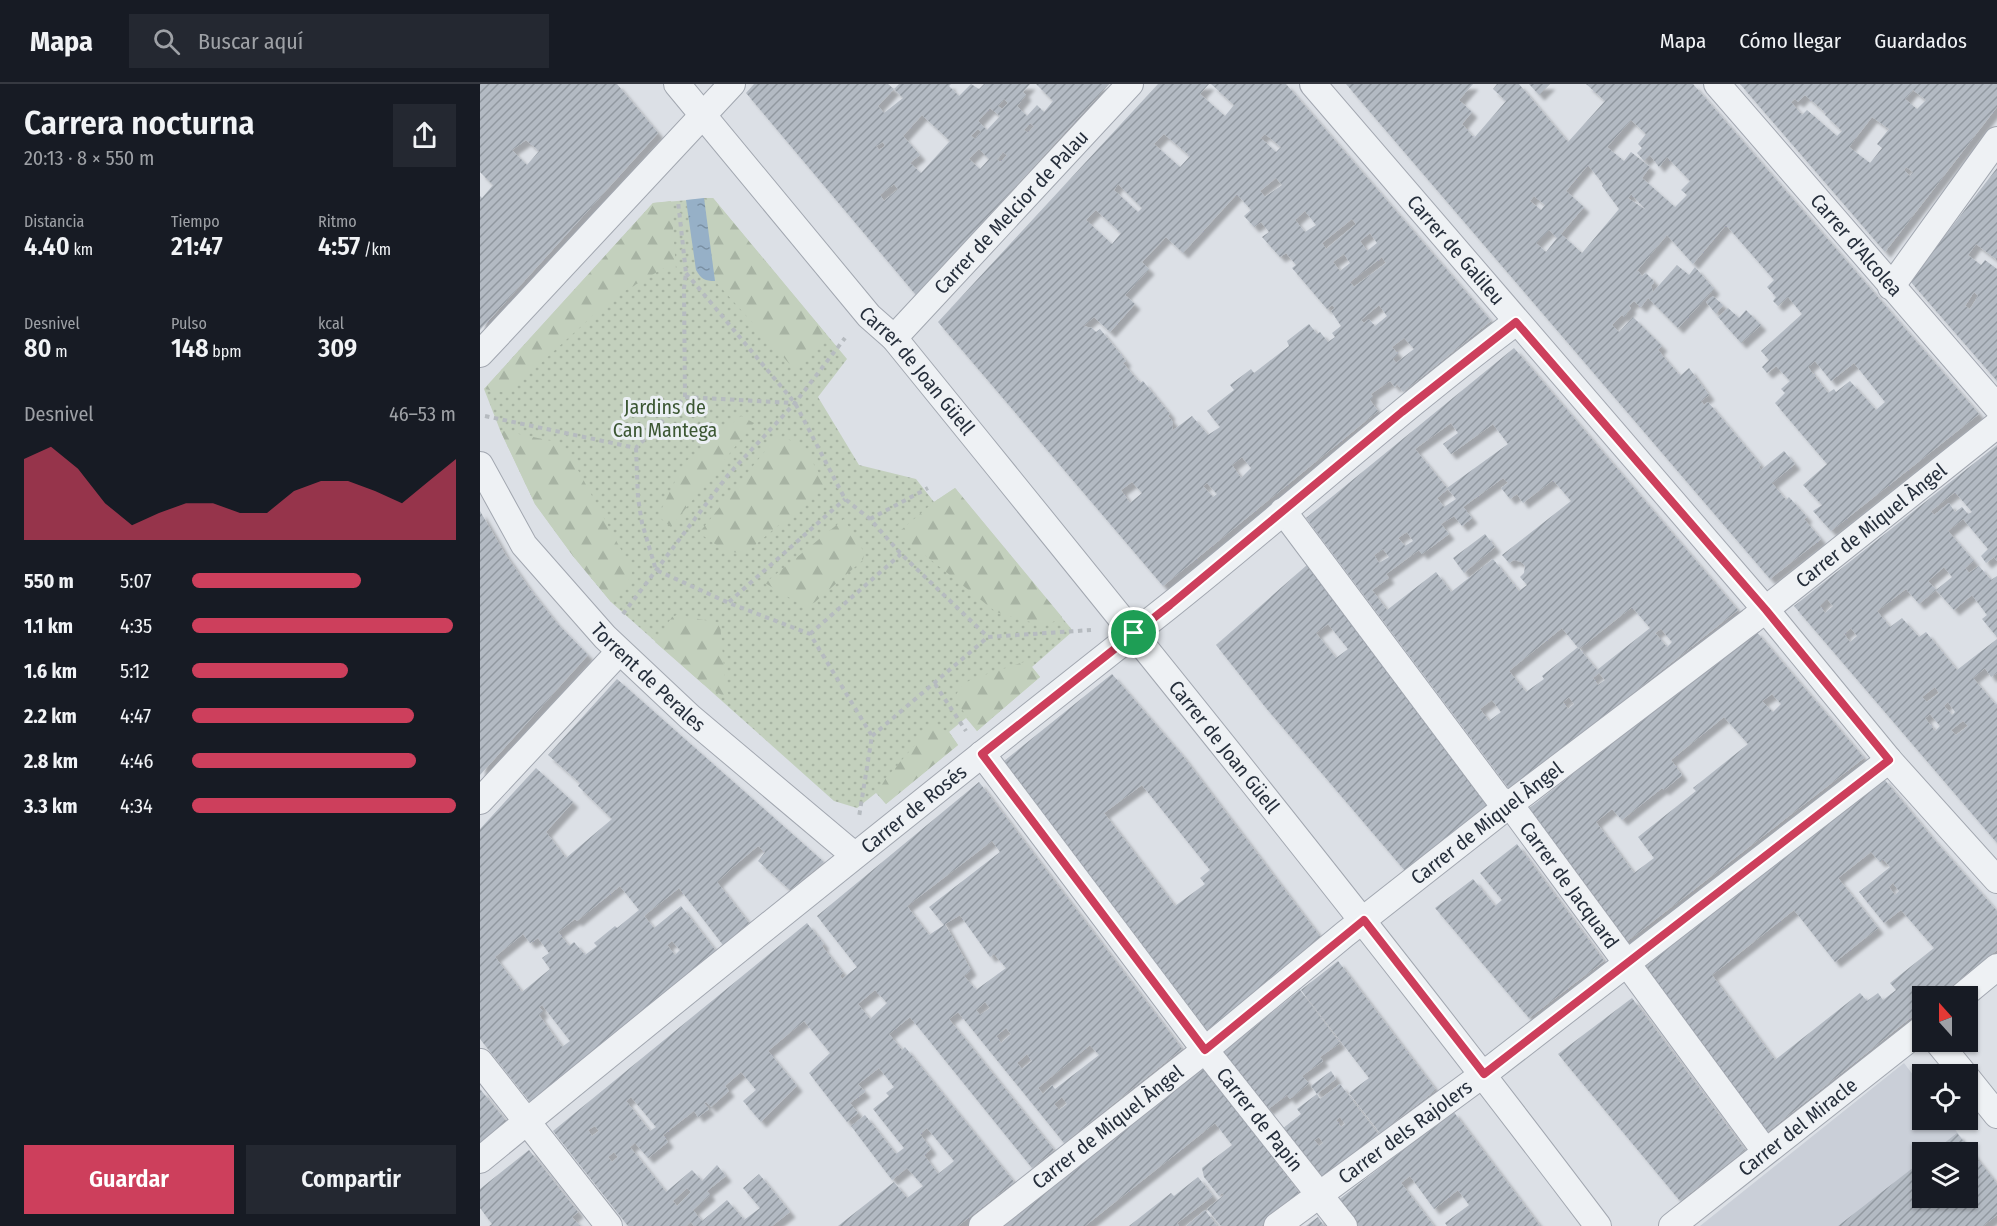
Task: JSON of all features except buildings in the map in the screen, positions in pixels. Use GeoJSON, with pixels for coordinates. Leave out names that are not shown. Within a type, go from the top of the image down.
{"type":"FeatureCollection","features":[{"type":"Feature","properties":{"kind":"street","name":"Carrer de Joan Güell"},"geometry":{"type":"LineString","coordinates":[[677,84],[869,316],[894,338],[1134,633],[1364,920],[1598,1226]]}},
{"type":"Feature","properties":{"kind":"street"},"geometry":{"type":"LineString","coordinates":[[480,354],[732,84]]}},
{"type":"Feature","properties":{"kind":"street","name":"Carrer de Melcior de Palau"},"geometry":{"type":"LineString","coordinates":[[894,338],[1130,84]]}},
{"type":"Feature","properties":{"kind":"street","name":"Carrer de Galileu"},"geometry":{"type":"LineString","coordinates":[[1313,84],[1766,610],[1889,760],[1997,880]]}},
{"type":"Feature","properties":{"kind":"street","name":"Carrer d'Alcolea"},"geometry":{"type":"LineString","coordinates":[[1717,84],[1997,407]]}},
{"type":"Feature","properties":{"kind":"street"},"geometry":{"type":"LineString","coordinates":[[1891,287],[1997,140]]}},
{"type":"Feature","properties":{"kind":"street","name":"Carrer de Rosés"},"geometry":{"type":"LineString","coordinates":[[480,1160],[854,855],[1134,633],[1516,322]]}},
{"type":"Feature","properties":{"kind":"street","name":"Carrer de Miquel Àngel"},"geometry":{"type":"LineString","coordinates":[[982,1226],[1509,805],[1766,610],[1997,425]]}},
{"type":"Feature","properties":{"kind":"street","name":"Torrent de Perales"},"geometry":{"type":"LineString","coordinates":[[480,465],[524,545],[619,652],[690,717],[854,855]]}},
{"type":"Feature","properties":{"kind":"street","name":"Carrer de Jacquard"},"geometry":{"type":"LineString","coordinates":[[1283,511],[1498,798],[1509,805],[1765,1151]]}},
{"type":"Feature","properties":{"kind":"street"},"geometry":{"type":"LineString","coordinates":[[480,801],[619,652]]}},
{"type":"Feature","properties":{"kind":"street","name":"Carrer de Papin"},"geometry":{"type":"LineString","coordinates":[[982,754],[1205,1050],[1344,1226]]}},
{"type":"Feature","properties":{"kind":"street","name":"Carrer dels Rajolers"},"geometry":{"type":"LineString","coordinates":[[1278,1226],[1484,1074],[1889,760]]}},
{"type":"Feature","properties":{"kind":"street"},"geometry":{"type":"LineString","coordinates":[[1974,986],[1997,967]]}},
{"type":"Feature","properties":{"kind":"street","name":"Carrer del Miracle"},"geometry":{"type":"LineString","coordinates":[[1672,1226],[1912,1037]]}},
{"type":"Feature","properties":{"kind":"street"},"geometry":{"type":"LineString","coordinates":[[1946,1052],[1956,1064]]}},
{"type":"Feature","properties":{"kind":"street"},"geometry":{"type":"LineString","coordinates":[[480,1062],[609,1226]]}},
{"type":"Feature","properties":{"kind":"street"},"geometry":{"type":"LineString","coordinates":[[1978,1091],[1993,1110]]}},
{"type":"Feature","properties":{"kind":"path"},"geometry":{"type":"LineString","coordinates":[[656,570],[641,515],[636,447],[686,397],[684,288],[686,273],[678,201]]}},
{"type":"Feature","properties":{"kind":"path"},"geometry":{"type":"LineString","coordinates":[[686,273],[795,403],[844,499],[870,519],[901,554],[988,637]]}},
{"type":"Feature","properties":{"kind":"path"},"geometry":{"type":"LineString","coordinates":[[619,620],[728,475],[795,403],[845,338]]}},
{"type":"Feature","properties":{"kind":"path"},"geometry":{"type":"LineString","coordinates":[[686,397],[795,403]]}},
{"type":"Feature","properties":{"kind":"path"},"geometry":{"type":"LineString","coordinates":[[485,416],[636,447]]}},
{"type":"Feature","properties":{"kind":"path"},"geometry":{"type":"LineString","coordinates":[[870,519],[928,488]]}},
{"type":"Feature","properties":{"kind":"path"},"geometry":{"type":"LineString","coordinates":[[729,603],[844,499]]}},
{"type":"Feature","properties":{"kind":"path"},"geometry":{"type":"LineString","coordinates":[[810,634],[901,554]]}},
{"type":"Feature","properties":{"kind":"path"},"geometry":{"type":"LineString","coordinates":[[656,570],[729,603],[810,634],[872,736],[858,821]]}},
{"type":"Feature","properties":{"kind":"path"},"geometry":{"type":"LineString","coordinates":[[872,736],[988,637],[1091,630]]}},
{"type":"Feature","properties":{"kind":"path"},"geometry":{"type":"LineString","coordinates":[[935,684],[982,754]]}},
{"type":"Feature","properties":{"kind":"shaded area"},"geometry":{"type":"Polygon","coordinates":[[[1904,1063],[1912,1074],[1912,1130],[1955,1130],[1965,1142],[1912,1142],[1912,1208],[1978,1208],[1978,1159],[1997,1184],[1983,1226],[1700,1226],[1904,1063]]]}},
{"type":"Feature","properties":{"kind":"green space"},"geometry":{"type":"Polygon","coordinates":[[[704,198],[713,198],[826,334],[800,367],[794,369],[715,281],[704,198]]]}},
{"type":"Feature","properties":{"kind":"green space","name":"Jardins de Can Mantega"},"geometry":{"type":"Polygon","coordinates":[[[713,198],[847,359],[818,397],[859,465],[916,479],[934,502],[955,488],[1073,631],[1032,667],[1040,677],[977,731],[966,718],[949,732],[958,745],[886,804],[876,793],[857,808],[834,801],[611,602],[573,556],[535,504],[500,430],[484,389],[653,203],[713,198]]]}},
{"type":"Feature","properties":{"kind":"green space"},"geometry":{"type":"Polygon","coordinates":[[[671,201],[676,269],[664,268],[611,299],[508,393],[484,389],[653,203],[671,201]]]}},
{"type":"Feature","properties":{"kind":"green space"},"geometry":{"type":"Polygon","coordinates":[[[741,416],[754,423],[671,527],[658,516],[684,463],[741,416]]]}},
{"type":"Feature","properties":{"kind":"green space"},"geometry":{"type":"Polygon","coordinates":[[[500,430],[552,441],[563,447],[571,457],[632,570],[631,577],[611,602],[573,556],[535,504],[500,430]]]}},
{"type":"Feature","properties":{"kind":"green space"},"geometry":{"type":"Polygon","coordinates":[[[778,435],[803,446],[826,485],[747,552],[740,553],[722,548],[699,533],[778,435]]]}},
{"type":"Feature","properties":{"kind":"green space"},"geometry":{"type":"Polygon","coordinates":[[[955,488],[1062,617],[1051,623],[1037,624],[996,612],[901,536],[900,531],[934,502],[955,488]]]}},
{"type":"Feature","properties":{"kind":"green space"},"geometry":{"type":"Polygon","coordinates":[[[844,519],[864,552],[863,560],[815,602],[809,606],[803,606],[765,583],[844,519]]]}},
{"type":"Feature","properties":{"kind":"green space"},"geometry":{"type":"Polygon","coordinates":[[[677,615],[720,623],[726,690],[732,701],[703,684],[655,642],[672,617],[677,615]]]}},
{"type":"Feature","properties":{"kind":"green space"},"geometry":{"type":"Polygon","coordinates":[[[1027,661],[1040,677],[977,731],[954,698],[962,685],[972,679],[1027,661]]]}},
{"type":"Feature","properties":{"kind":"green space"},"geometry":{"type":"Polygon","coordinates":[[[934,726],[949,732],[958,745],[886,804],[877,793],[886,778],[934,726]]]}},
{"type":"Feature","properties":{"kind":"water"},"geometry":{"type":"Polygon","coordinates":[[[704,198],[715,281],[704,279],[696,270],[686,200],[704,198]]]}},
{"type":"Feature","properties":{"kind":"route"},"geometry":{"type":"LineString","coordinates":[[1516,322],[1766,610],[1889,760],[1484,1074],[1364,920],[1205,1050],[982,754],[1134,633],[1402,412],[1516,322]]}}]}
